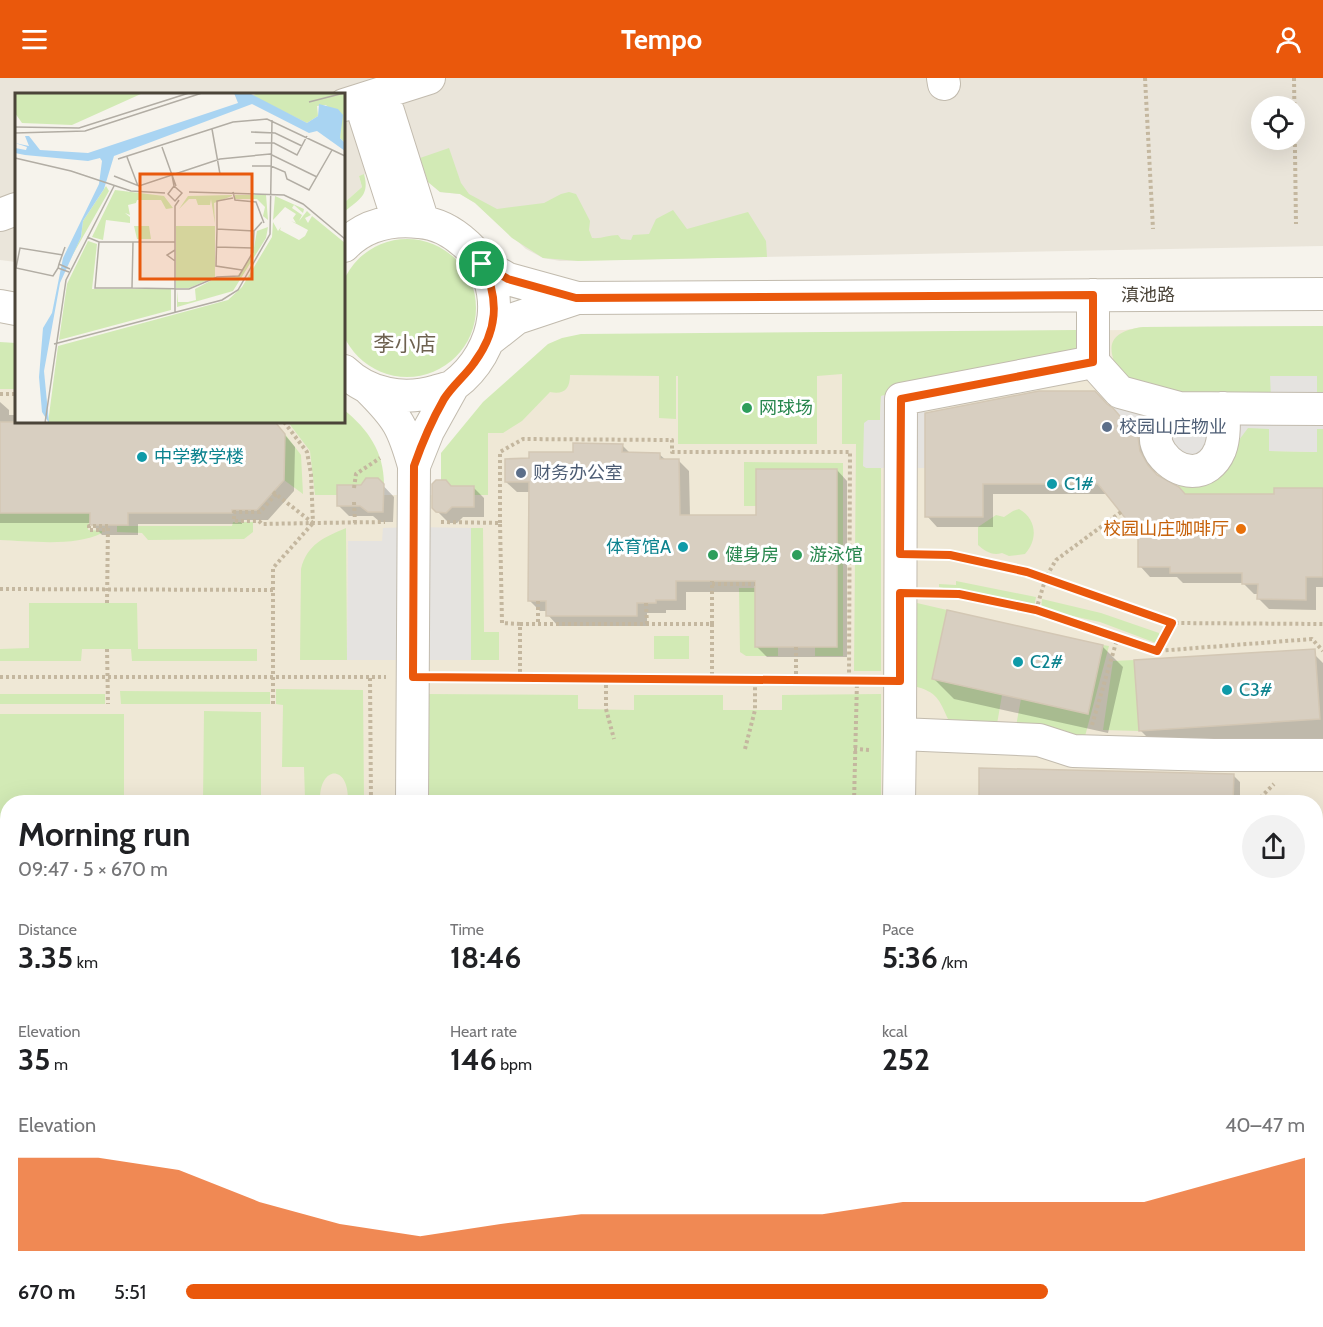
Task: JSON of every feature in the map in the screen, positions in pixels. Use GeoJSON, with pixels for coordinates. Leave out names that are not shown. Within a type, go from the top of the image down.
{"type":"FeatureCollection","features":[{"type":"Feature","properties":{"kind":"street"},"geometry":{"type":"LineString","coordinates":[[411,221],[365,117],[359,93],[429,78]]}},
{"type":"Feature","properties":{"kind":"street"},"geometry":{"type":"LineString","coordinates":[[0,215],[15,209]]}},
{"type":"Feature","properties":{"kind":"street"},"geometry":{"type":"LineString","coordinates":[[345,245],[370,227],[411,221],[456,235],[477,255],[491,281],[495,310],[489,340]]}},
{"type":"Feature","properties":{"kind":"street"},"geometry":{"type":"LineString","coordinates":[[482,264],[508,279],[576,298]]}},
{"type":"Feature","properties":{"kind":"street","name":"滇池路"},"geometry":{"type":"LineString","coordinates":[[576,298],[1323,294]]}},
{"type":"Feature","properties":{"kind":"street"},"geometry":{"type":"LineString","coordinates":[[1093,295],[1093,362],[1120,392],[1179,408],[1323,409]]}},
{"type":"Feature","properties":{"kind":"street"},"geometry":{"type":"LineString","coordinates":[[414,466],[428,430],[453,386],[474,364],[489,340],[517,318],[576,298]]}},
{"type":"Feature","properties":{"kind":"street"},"geometry":{"type":"LineString","coordinates":[[0,306],[15,309]]}},
{"type":"Feature","properties":{"kind":"street"},"geometry":{"type":"LineString","coordinates":[[899,795],[901,399],[1093,362]]}},
{"type":"Feature","properties":{"kind":"street"},"geometry":{"type":"LineString","coordinates":[[345,372],[369,389],[390,410],[404,431],[414,466],[411,795]]}},
{"type":"Feature","properties":{"kind":"street"},"geometry":{"type":"LineString","coordinates":[[369,389],[409,397],[453,386]]}},
{"type":"Feature","properties":{"kind":"street"},"geometry":{"type":"LineString","coordinates":[[1179,408],[1158,428],[1157,447],[1170,464],[1188,472],[1206,466],[1220,452],[1224,408]]}},
{"type":"Feature","properties":{"kind":"street"},"geometry":{"type":"LineString","coordinates":[[900,734],[1039,740],[1074,751],[1323,755]]}},
{"type":"Feature","properties":{"kind":"path"},"geometry":{"type":"LineString","coordinates":[[1145,78],[1153,230]]}},
{"type":"Feature","properties":{"kind":"path"},"geometry":{"type":"LineString","coordinates":[[1294,78],[1296,224]]}},
{"type":"Feature","properties":{"kind":"path"},"geometry":{"type":"LineString","coordinates":[[501,523],[500,452],[523,439],[678,440]]}},
{"type":"Feature","properties":{"kind":"path"},"geometry":{"type":"LineString","coordinates":[[672,440],[672,452],[850,452],[849,680]]}},
{"type":"Feature","properties":{"kind":"path"},"geometry":{"type":"LineString","coordinates":[[354,488],[356,474],[380,458]]}},
{"type":"Feature","properties":{"kind":"path"},"geometry":{"type":"LineString","coordinates":[[275,493],[313,523],[262,524],[259,521],[234,521],[234,513],[260,512],[275,493]]}},
{"type":"Feature","properties":{"kind":"path"},"geometry":{"type":"LineString","coordinates":[[354,502],[355,523]]}},
{"type":"Feature","properties":{"kind":"path"},"geometry":{"type":"LineString","coordinates":[[1036,610],[1046,577],[1056,560],[1121,513]]}},
{"type":"Feature","properties":{"kind":"path"},"geometry":{"type":"LineString","coordinates":[[273,705],[273,567],[313,523]]}},
{"type":"Feature","properties":{"kind":"path"},"geometry":{"type":"LineString","coordinates":[[107,603],[108,527]]}},
{"type":"Feature","properties":{"kind":"path"},"geometry":{"type":"LineString","coordinates":[[900,554],[950,555],[1046,577],[1172,623],[1323,624]]}},
{"type":"Feature","properties":{"kind":"path"},"geometry":{"type":"LineString","coordinates":[[712,679],[712,583],[754,584]]}},
{"type":"Feature","properties":{"kind":"path"},"geometry":{"type":"LineString","coordinates":[[0,589],[273,590]]}},
{"type":"Feature","properties":{"kind":"path"},"geometry":{"type":"LineString","coordinates":[[900,593],[959,594],[1036,610],[1157,651],[1312,639],[1323,651]]}},
{"type":"Feature","properties":{"kind":"path"},"geometry":{"type":"LineString","coordinates":[[538,601],[538,623]]}},
{"type":"Feature","properties":{"kind":"path"},"geometry":{"type":"LineString","coordinates":[[646,603],[647,624]]}},
{"type":"Feature","properties":{"kind":"path"},"geometry":{"type":"LineString","coordinates":[[1157,651],[1172,623]]}},
{"type":"Feature","properties":{"kind":"path"},"geometry":{"type":"LineString","coordinates":[[520,624],[712,624]]}},
{"type":"Feature","properties":{"kind":"path"},"geometry":{"type":"LineString","coordinates":[[1085,750],[1118,636]]}},
{"type":"Feature","properties":{"kind":"path"},"geometry":{"type":"LineString","coordinates":[[796,647],[796,680]]}},
{"type":"Feature","properties":{"kind":"path"},"geometry":{"type":"LineString","coordinates":[[107,649],[108,705]]}},
{"type":"Feature","properties":{"kind":"path"},"geometry":{"type":"LineString","coordinates":[[0,677],[413,677],[900,681]]}},
{"type":"Feature","properties":{"kind":"path"},"geometry":{"type":"LineString","coordinates":[[370,678],[371,795]]}},
{"type":"Feature","properties":{"kind":"path"},"geometry":{"type":"LineString","coordinates":[[606,679],[606,709],[614,739]]}},
{"type":"Feature","properties":{"kind":"path"},"geometry":{"type":"LineString","coordinates":[[746,749],[755,710],[754,679]]}},
{"type":"Feature","properties":{"kind":"path"},"geometry":{"type":"LineString","coordinates":[[854,795],[857,681]]}},
{"type":"Feature","properties":{"kind":"shaded area"},"geometry":{"type":"Polygon","coordinates":[[[0,78],[1323,78],[1323,246],[560,261],[543,258],[526,249],[475,203],[460,194],[440,192],[428,182],[420,158],[359,176],[362,187],[345,202],[345,93],[15,93],[15,262],[0,260],[0,78]]]}},
{"type":"Feature","properties":{"kind":"shaded area"},"geometry":{"type":"Polygon","coordinates":[[[1323,326],[1323,795],[0,795],[0,379],[15,379],[15,423],[295,423],[337,495],[488,495],[488,433],[559,376],[856,333],[1125,330],[1143,327],[1323,326]]]}},
{"type":"Feature","properties":{"kind":"shaded area"},"geometry":{"type":"Polygon","coordinates":[[[1270,376],[1317,376],[1317,397],[1323,398],[1323,429],[1317,429],[1317,452],[1269,451],[1269,429],[1248,428],[1218,468],[1176,483],[1106,400],[1156,391],[1271,398],[1270,376]]]}},
{"type":"Feature","properties":{"kind":"shaded area"},"geometry":{"type":"Polygon","coordinates":[[[922,389],[925,398],[925,468],[866,468],[863,466],[864,423],[868,420],[880,420],[881,396],[922,389]]]}},
{"type":"Feature","properties":{"kind":"shaded area"},"geometry":{"type":"Polygon","coordinates":[[[383,528],[471,528],[471,660],[347,660],[348,541],[382,541],[383,528]]]}},
{"type":"Feature","properties":{"kind":"green space"},"geometry":{"type":"Polygon","coordinates":[[[449,148],[461,183],[469,194],[497,209],[544,203],[569,192],[576,194],[590,221],[589,230],[592,238],[618,235],[621,239],[631,240],[633,235],[649,234],[656,219],[673,210],[687,229],[748,212],[766,241],[767,257],[578,261],[543,258],[512,238],[475,203],[460,194],[440,192],[428,182],[420,158],[449,148]]]}},
{"type":"Feature","properties":{"kind":"green space"},"geometry":{"type":"Polygon","coordinates":[[[364,174],[366,187],[359,200],[345,211],[345,202],[362,187],[359,176],[364,174]]]}},
{"type":"Feature","properties":{"kind":"green space"},"geometry":{"type":"Polygon","coordinates":[[[407,239],[433,245],[445,251],[456,259],[464,270],[474,295],[476,308],[474,321],[464,346],[456,357],[433,371],[407,377],[381,371],[358,357],[345,336],[345,280],[358,259],[381,245],[407,239]]]}},
{"type":"Feature","properties":{"kind":"green space"},"geometry":{"type":"Polygon","coordinates":[[[1323,326],[1323,398],[1317,398],[1317,376],[1271,398],[1195,398],[1122,379],[1113,359],[1112,344],[1115,338],[1131,329],[1143,327],[1323,326]]]}},
{"type":"Feature","properties":{"kind":"green space"},"geometry":{"type":"Polygon","coordinates":[[[1078,330],[1084,344],[1072,360],[881,396],[880,420],[868,420],[866,468],[881,468],[881,671],[854,671],[856,444],[842,444],[842,374],[817,376],[817,444],[678,444],[678,376],[676,376],[676,419],[659,418],[659,376],[570,375],[569,384],[565,390],[559,393],[550,392],[522,421],[503,433],[488,433],[488,495],[474,495],[473,486],[465,486],[464,491],[451,486],[446,480],[441,480],[441,453],[483,402],[548,344],[562,338],[581,334],[1078,330]]]}},
{"type":"Feature","properties":{"kind":"green space"},"geometry":{"type":"Polygon","coordinates":[[[0,342],[15,343],[15,389],[0,389],[0,342]]]}},
{"type":"Feature","properties":{"kind":"green space"},"geometry":{"type":"Polygon","coordinates":[[[345,411],[373,442],[381,462],[384,484],[377,478],[366,478],[361,488],[338,485],[337,495],[315,495],[310,451],[289,423],[345,423],[345,411]]]}},
{"type":"Feature","properties":{"kind":"green space"},"geometry":{"type":"Polygon","coordinates":[[[1247,428],[1269,428],[1269,451],[1317,452],[1317,429],[1323,429],[1323,488],[1274,494],[1185,494],[1176,483],[1218,468],[1247,428]]]}},
{"type":"Feature","properties":{"kind":"green space"},"geometry":{"type":"Polygon","coordinates":[[[285,434],[301,455],[303,494],[284,480],[285,434]]]}},
{"type":"Feature","properties":{"kind":"green space"},"geometry":{"type":"Polygon","coordinates":[[[744,462],[843,463],[843,656],[815,656],[815,647],[837,647],[837,469],[756,469],[756,506],[744,506],[744,462]]]}},
{"type":"Feature","properties":{"kind":"green space"},"geometry":{"type":"Polygon","coordinates":[[[1019,509],[1029,518],[1034,530],[1032,542],[1025,554],[1009,556],[992,553],[978,545],[978,527],[996,515],[1004,517],[1019,509]]]}},
{"type":"Feature","properties":{"kind":"green space"},"geometry":{"type":"Polygon","coordinates":[[[0,513],[90,513],[88,530],[102,531],[102,533],[66,542],[0,540],[0,513]]]}},
{"type":"Feature","properties":{"kind":"green space"},"geometry":{"type":"Polygon","coordinates":[[[233,522],[253,522],[253,532],[244,539],[148,540],[142,533],[117,532],[117,526],[232,526],[233,522]]]}},
{"type":"Feature","properties":{"kind":"green space"},"geometry":{"type":"Polygon","coordinates":[[[346,528],[347,660],[300,660],[301,569],[304,560],[318,542],[346,528]]]}},
{"type":"Feature","properties":{"kind":"green space"},"geometry":{"type":"Polygon","coordinates":[[[471,528],[483,528],[484,632],[499,632],[499,660],[471,660],[471,528]]]}},
{"type":"Feature","properties":{"kind":"green space"},"geometry":{"type":"Polygon","coordinates":[[[956,581],[1036,597],[1034,608],[939,587],[939,584],[956,585],[956,581]]]}},
{"type":"Feature","properties":{"kind":"green space"},"geometry":{"type":"Polygon","coordinates":[[[739,588],[755,588],[755,647],[778,647],[778,656],[746,656],[740,652],[739,588]]]}},
{"type":"Feature","properties":{"kind":"green space"},"geometry":{"type":"Polygon","coordinates":[[[1042,599],[1101,613],[1159,633],[1160,639],[1156,643],[1100,622],[1041,609],[1042,599]]]}},
{"type":"Feature","properties":{"kind":"green space"},"geometry":{"type":"Polygon","coordinates":[[[29,603],[137,603],[138,649],[257,649],[257,661],[132,661],[131,649],[82,649],[81,661],[0,661],[0,649],[29,648],[29,603]]]}},
{"type":"Feature","properties":{"kind":"green space"},"geometry":{"type":"Polygon","coordinates":[[[917,603],[947,610],[932,679],[1002,695],[997,724],[948,719],[936,697],[914,686],[917,603]]]}},
{"type":"Feature","properties":{"kind":"green space"},"geometry":{"type":"Polygon","coordinates":[[[654,636],[689,636],[689,659],[654,659],[654,636]]]}},
{"type":"Feature","properties":{"kind":"green space"},"geometry":{"type":"Polygon","coordinates":[[[1103,645],[1109,646],[1084,740],[1063,730],[1016,726],[1021,699],[1088,713],[1103,645]]]}},
{"type":"Feature","properties":{"kind":"green space"},"geometry":{"type":"Polygon","coordinates":[[[1134,660],[1139,731],[1103,730],[1113,661],[1134,660]]]}},
{"type":"Feature","properties":{"kind":"green space"},"geometry":{"type":"Polygon","coordinates":[[[276,689],[363,690],[364,795],[348,795],[344,780],[334,774],[324,780],[320,795],[305,795],[304,767],[282,767],[283,705],[276,704],[276,689]]]}},
{"type":"Feature","properties":{"kind":"green space"},"geometry":{"type":"Polygon","coordinates":[[[120,691],[270,692],[270,704],[121,704],[120,691]]]}},
{"type":"Feature","properties":{"kind":"green space"},"geometry":{"type":"Polygon","coordinates":[[[0,694],[105,694],[105,704],[0,704],[0,694]]]}},
{"type":"Feature","properties":{"kind":"green space"},"geometry":{"type":"Polygon","coordinates":[[[424,694],[578,695],[578,709],[634,710],[634,695],[723,695],[723,710],[782,710],[782,695],[881,694],[881,795],[424,795],[424,694]]]}},
{"type":"Feature","properties":{"kind":"green space"},"geometry":{"type":"Polygon","coordinates":[[[204,711],[261,712],[261,795],[203,795],[204,711]]]}},
{"type":"Feature","properties":{"kind":"green space"},"geometry":{"type":"Polygon","coordinates":[[[0,714],[124,714],[124,795],[0,795],[0,714]]]}},
{"type":"Feature","properties":{"kind":"building","name":"C1#"},"geometry":{"type":"Polygon","coordinates":[[[1039,391],[1095,391],[1138,437],[1140,451],[1148,465],[1157,475],[1179,487],[1185,494],[1274,494],[1274,488],[1323,488],[1323,577],[1306,577],[1306,600],[1257,599],[1258,584],[1242,584],[1242,573],[1170,573],[1170,567],[1138,567],[1138,534],[1098,484],[983,484],[983,517],[925,517],[925,413],[1039,391]]]}},
{"type":"Feature","properties":{"kind":"building","name":"中学教学楼"},"geometry":{"type":"Polygon","coordinates":[[[0,422],[276,423],[285,434],[284,480],[257,510],[232,510],[232,513],[128,513],[128,525],[90,525],[90,513],[0,513],[0,422]]]}},
{"type":"Feature","properties":{"kind":"building","name":"体育馆A"},"geometry":{"type":"Polygon","coordinates":[[[573,443],[623,444],[622,452],[660,453],[660,459],[679,459],[680,515],[756,515],[756,469],[837,469],[837,647],[755,647],[755,581],[676,581],[676,600],[637,603],[637,616],[546,616],[546,601],[528,601],[529,482],[505,482],[505,459],[529,458],[529,452],[573,452],[573,443]]]}},
{"type":"Feature","properties":{"kind":"building"},"geometry":{"type":"Polygon","coordinates":[[[366,478],[378,478],[384,484],[383,512],[368,512],[360,506],[337,506],[337,485],[361,485],[366,478]]]}},
{"type":"Feature","properties":{"kind":"building"},"geometry":{"type":"Polygon","coordinates":[[[436,480],[446,480],[451,486],[474,486],[474,507],[452,507],[446,513],[436,512],[432,508],[432,484],[436,480]]]}},
{"type":"Feature","properties":{"kind":"building","name":"C2#"},"geometry":{"type":"Polygon","coordinates":[[[947,610],[1103,645],[1088,714],[932,679],[947,610]]]}},
{"type":"Feature","properties":{"kind":"building","name":"C3#"},"geometry":{"type":"Polygon","coordinates":[[[1315,649],[1320,719],[1139,731],[1134,660],[1315,649]]]}},
{"type":"Feature","properties":{"kind":"building"},"geometry":{"type":"Polygon","coordinates":[[[979,768],[1234,774],[1233,795],[979,795],[979,768]]]}},
{"type":"Feature","properties":{"kind":"place","name":"网球场"},"geometry":{"type":"Point","coordinates":[747,408]}},
{"type":"Feature","properties":{"kind":"place","name":"校园山庄物业"},"geometry":{"type":"Point","coordinates":[1107,427]}},
{"type":"Feature","properties":{"kind":"place","name":"中学教学楼"},"geometry":{"type":"Point","coordinates":[142,457]}},
{"type":"Feature","properties":{"kind":"place","name":"财务办公室"},"geometry":{"type":"Point","coordinates":[521,473]}},
{"type":"Feature","properties":{"kind":"place","name":"C1#"},"geometry":{"type":"Point","coordinates":[1052,484]}},
{"type":"Feature","properties":{"kind":"place","name":"校园山庄咖啡厅"},"geometry":{"type":"Point","coordinates":[1241,529]}},
{"type":"Feature","properties":{"kind":"place","name":"体育馆A"},"geometry":{"type":"Point","coordinates":[683,547]}},
{"type":"Feature","properties":{"kind":"place","name":"健身房"},"geometry":{"type":"Point","coordinates":[713,555]}},
{"type":"Feature","properties":{"kind":"place","name":"游泳馆"},"geometry":{"type":"Point","coordinates":[797,555]}},
{"type":"Feature","properties":{"kind":"place","name":"C2#"},"geometry":{"type":"Point","coordinates":[1018,662]}},
{"type":"Feature","properties":{"kind":"place","name":"C3#"},"geometry":{"type":"Point","coordinates":[1227,690]}},
{"type":"Feature","properties":{"kind":"district","name":"李小店"},"geometry":{"type":"Point","coordinates":[405,343]}},
{"type":"Feature","properties":{"kind":"route"},"geometry":{"type":"LineString","coordinates":[[482,264],[508,279],[576,298],[1093,295],[1093,362],[901,399],[900,554],[950,555],[1027,572],[1172,623],[1157,651],[1036,610],[959,594],[900,593],[900,681],[413,677],[414,466],[444,399],[474,364],[489,340],[495,310],[491,281],[482,264]]}}]}
